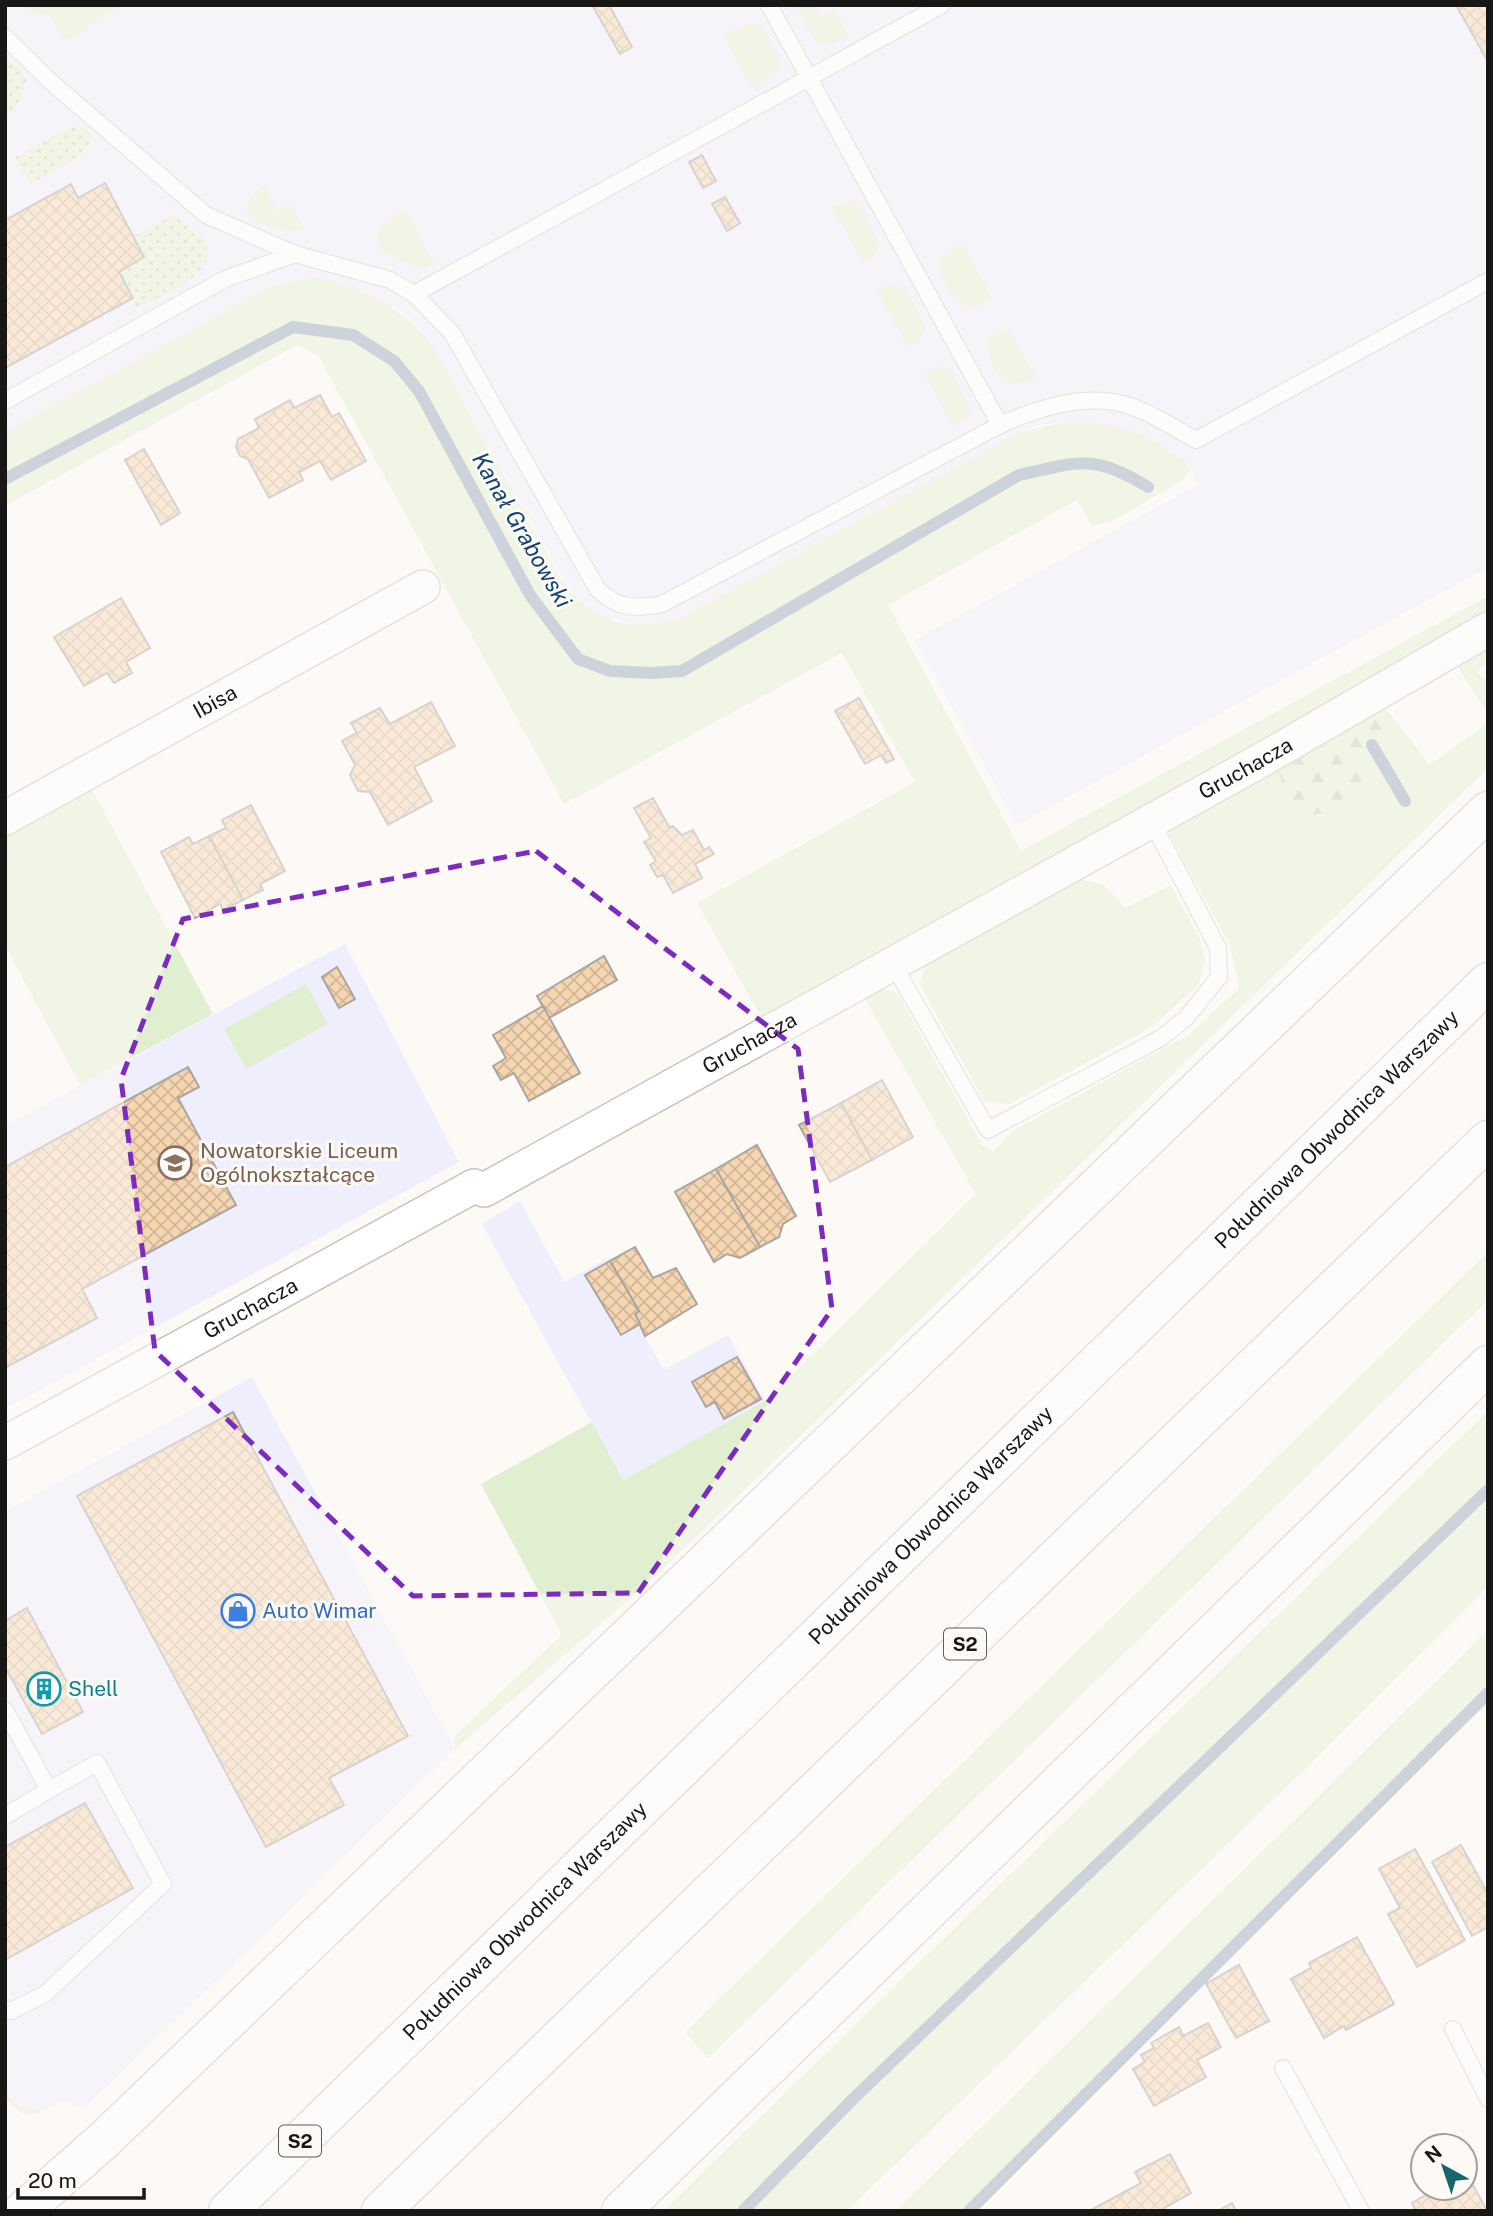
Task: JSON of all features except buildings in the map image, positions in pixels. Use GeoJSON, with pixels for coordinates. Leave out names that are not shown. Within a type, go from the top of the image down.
{"type":"FeatureCollection","features":[{"type":"Feature","properties":{"kind":"highway"},"geometry":{"type":"LineString","coordinates":[[23,2211],[115,2130],[1488,811]]}},
{"type":"Feature","properties":{"kind":"highway","name":"Południowa Obwodnica Warszawy"},"geometry":{"type":"LineString","coordinates":[[228,2211],[1488,982]]}},
{"type":"Feature","properties":{"kind":"highway","name":"S2"},"geometry":{"type":"LineString","coordinates":[[381,2211],[1488,1140]]}},
{"type":"Feature","properties":{"kind":"highway"},"geometry":{"type":"LineString","coordinates":[[621,2211],[1488,1366]]}},
{"type":"Feature","properties":{"kind":"street","name":"Ibisa"},"geometry":{"type":"LineString","coordinates":[[5,818],[423,587]]}},
{"type":"Feature","properties":{"kind":"street","name":"Gruchacza"},"geometry":{"type":"LineString","coordinates":[[5,1443],[474,1186],[484,1190],[1151,820],[1488,629]]}},
{"type":"Feature","properties":{"kind":"lane"},"geometry":{"type":"LineString","coordinates":[[769,5],[1000,425]]}},
{"type":"Feature","properties":{"kind":"lane"},"geometry":{"type":"LineString","coordinates":[[414,294],[942,5]]}},
{"type":"Feature","properties":{"kind":"lane"},"geometry":{"type":"LineString","coordinates":[[5,37],[51,82],[206,215],[295,254],[390,280],[414,294],[452,333],[598,590],[610,601],[634,608],[662,604],[1000,425],[1045,407],[1065,403],[1104,402],[1132,406],[1196,440],[1488,281]]}},
{"type":"Feature","properties":{"kind":"lane"},"geometry":{"type":"LineString","coordinates":[[5,401],[225,279],[295,254]]}},
{"type":"Feature","properties":{"kind":"lane"},"geometry":{"type":"LineString","coordinates":[[893,964],[988,1130],[1161,1038],[1208,994],[1219,977],[1218,948],[1151,820]]}},
{"type":"Feature","properties":{"kind":"lane"},"geometry":{"type":"LineString","coordinates":[[5,1710],[50,1790]]}},
{"type":"Feature","properties":{"kind":"lane"},"geometry":{"type":"LineString","coordinates":[[5,1816],[97,1763],[163,1884],[45,1994],[11,2011],[5,2010]]}},
{"type":"Feature","properties":{"kind":"lane"},"geometry":{"type":"LineString","coordinates":[[1453,2028],[1488,2099]]}},
{"type":"Feature","properties":{"kind":"lane"},"geometry":{"type":"LineString","coordinates":[[1283,2068],[1361,2211]]}},
{"type":"Feature","properties":{"kind":"highlighted area"},"geometry":{"type":"Polygon","coordinates":[[[536,851],[798,1049],[832,1309],[638,1593],[413,1596],[155,1351],[121,1079],[183,919],[536,851]]]}},
{"type":"Feature","properties":{"kind":"shaded area"},"geometry":{"type":"Polygon","coordinates":[[[5,5],[1488,5],[1488,567],[1017,825],[915,640],[1197,485],[1187,460],[1150,439],[1079,422],[1039,425],[1013,436],[682,617],[663,623],[636,625],[598,616],[569,589],[430,342],[411,320],[393,306],[5,432],[5,5]]]}},
{"type":"Feature","properties":{"kind":"shaded area"},"geometry":{"type":"Polygon","coordinates":[[[345,944],[459,1162],[5,1409],[5,1126],[345,944]]]}},
{"type":"Feature","properties":{"kind":"shaded area"},"geometry":{"type":"Polygon","coordinates":[[[520,1201],[564,1282],[608,1258],[639,1311],[639,1326],[664,1370],[728,1335],[765,1401],[623,1480],[482,1224],[520,1201]]]}},
{"type":"Feature","properties":{"kind":"shaded area"},"geometry":{"type":"Polygon","coordinates":[[[252,1377],[455,1749],[83,2110],[64,2100],[42,2111],[18,2105],[5,2089],[5,1511],[252,1377]]]}},
{"type":"Feature","properties":{"kind":"green space"},"geometry":{"type":"Polygon","coordinates":[[[23,5],[122,5],[89,24],[76,38],[63,39],[50,16],[29,12],[23,5]]]}},
{"type":"Feature","properties":{"kind":"green space"},"geometry":{"type":"Polygon","coordinates":[[[797,5],[815,5],[821,16],[834,9],[849,36],[829,45],[820,44],[807,27],[797,5]]]}},
{"type":"Feature","properties":{"kind":"green space"},"geometry":{"type":"Polygon","coordinates":[[[749,23],[761,26],[781,64],[773,77],[752,89],[724,36],[749,23]]]}},
{"type":"Feature","properties":{"kind":"green space"},"geometry":{"type":"Polygon","coordinates":[[[5,59],[20,69],[27,80],[17,104],[5,115],[5,59]]]}},
{"type":"Feature","properties":{"kind":"green space"},"geometry":{"type":"Polygon","coordinates":[[[73,126],[83,127],[93,135],[84,154],[30,184],[15,157],[73,126]]]}},
{"type":"Feature","properties":{"kind":"green space"},"geometry":{"type":"Polygon","coordinates":[[[263,185],[277,210],[290,203],[304,229],[274,228],[247,215],[249,200],[263,185]]]}},
{"type":"Feature","properties":{"kind":"green space"},"geometry":{"type":"Polygon","coordinates":[[[852,201],[859,205],[880,244],[874,255],[863,262],[832,207],[852,201]]]}},
{"type":"Feature","properties":{"kind":"green space"},"geometry":{"type":"Polygon","coordinates":[[[405,211],[434,264],[420,270],[382,250],[378,243],[379,231],[383,226],[405,211]]]}},
{"type":"Feature","properties":{"kind":"green space"},"geometry":{"type":"Polygon","coordinates":[[[176,215],[202,238],[207,247],[203,267],[171,292],[137,308],[119,272],[144,257],[133,236],[176,215]]]}},
{"type":"Feature","properties":{"kind":"green space"},"geometry":{"type":"Polygon","coordinates":[[[962,244],[992,298],[973,308],[955,296],[940,267],[939,260],[962,244]]]}},
{"type":"Feature","properties":{"kind":"green space"},"geometry":{"type":"Polygon","coordinates":[[[314,277],[378,300],[405,318],[430,342],[560,577],[585,605],[613,621],[645,624],[682,617],[1013,436],[1030,430],[1082,422],[1117,427],[1150,439],[1187,460],[1189,471],[1183,480],[1111,522],[1092,526],[1077,500],[888,605],[1021,851],[1488,596],[1488,613],[1457,637],[762,1019],[697,903],[915,782],[842,653],[564,804],[318,355],[297,345],[5,506],[5,432],[271,287],[314,277]]]}},
{"type":"Feature","properties":{"kind":"green space"},"geometry":{"type":"Polygon","coordinates":[[[891,284],[906,289],[926,329],[918,341],[908,347],[877,290],[891,284]]]}},
{"type":"Feature","properties":{"kind":"green space"},"geometry":{"type":"Polygon","coordinates":[[[1008,329],[1037,380],[1011,384],[994,370],[986,346],[990,338],[1008,329]]]}},
{"type":"Feature","properties":{"kind":"green space"},"geometry":{"type":"Polygon","coordinates":[[[939,366],[952,372],[971,410],[969,415],[953,427],[924,373],[939,366]]]}},
{"type":"Feature","properties":{"kind":"green space"},"geometry":{"type":"Polygon","coordinates":[[[1488,645],[1488,659],[1477,672],[1488,682],[1488,714],[1456,664],[1488,645]]]}},
{"type":"Feature","properties":{"kind":"green space"},"geometry":{"type":"Polygon","coordinates":[[[1384,707],[1401,727],[1360,750],[1360,765],[1367,787],[1352,805],[1344,809],[1300,817],[1290,802],[1276,766],[1384,707]]]}},
{"type":"Feature","properties":{"kind":"green space"},"geometry":{"type":"Polygon","coordinates":[[[1488,723],[1488,768],[655,1577],[455,1749],[454,1736],[562,1635],[481,1484],[592,1422],[623,1480],[765,1401],[976,1194],[865,999],[886,990],[899,996],[983,1146],[993,1152],[1013,1131],[1190,1034],[1239,988],[1230,945],[1166,828],[1276,766],[1290,802],[1318,816],[1366,788],[1359,756],[1363,747],[1401,727],[1429,765],[1488,723]]]}},
{"type":"Feature","properties":{"kind":"green space"},"geometry":{"type":"Polygon","coordinates":[[[90,786],[213,1014],[80,1085],[5,945],[5,832],[90,786]]]}},
{"type":"Feature","properties":{"kind":"green space"},"geometry":{"type":"Polygon","coordinates":[[[1080,880],[1103,884],[1125,908],[1171,885],[1200,940],[1205,958],[1199,984],[1152,1027],[1010,1104],[984,1101],[920,985],[926,962],[1066,884],[1080,880]]]}},
{"type":"Feature","properties":{"kind":"green space"},"geometry":{"type":"Polygon","coordinates":[[[306,984],[328,1024],[246,1069],[224,1029],[306,984]]]}},
{"type":"Feature","properties":{"kind":"green space"},"geometry":{"type":"Polygon","coordinates":[[[1488,1252],[1488,1300],[708,2058],[685,2032],[1488,1252]]]}},
{"type":"Feature","properties":{"kind":"green space"},"geometry":{"type":"Polygon","coordinates":[[[1488,1411],[1488,1586],[1330,1745],[847,2211],[669,2211],[666,2208],[1488,1411]]]}},
{"type":"Feature","properties":{"kind":"green space"},"geometry":{"type":"Polygon","coordinates":[[[1488,1630],[1488,1704],[1451,1738],[1448,1736],[976,2211],[896,2211],[1488,1630]]]}},
{"type":"Feature","properties":{"kind":"green space"},"geometry":{"type":"Polygon","coordinates":[[[5,2089],[18,2105],[42,2111],[36,2114],[22,2112],[5,2099],[5,2089]]]}},
{"type":"Feature","properties":{"kind":"waterway","name":"Kanał Grabowski"},"geometry":{"type":"LineString","coordinates":[[5,479],[293,327],[353,335],[394,361],[419,391],[530,595],[578,659],[610,671],[650,673],[682,671],[1019,475],[1085,463],[1113,469],[1148,487]]}},
{"type":"Feature","properties":{"kind":"waterway","name":"Kanał Grabowski"},"geometry":{"type":"LineString","coordinates":[[1372,745],[1405,801]]}},
{"type":"Feature","properties":{"kind":"waterway"},"geometry":{"type":"LineString","coordinates":[[743,2211],[854,2098],[1488,1490]]}},
{"type":"Feature","properties":{"kind":"waterway"},"geometry":{"type":"LineString","coordinates":[[969,2211],[1488,1693]]}},
{"type":"Feature","properties":{"kind":"place","name":"Nowatorskie Liceum Ogólnokształcące"},"geometry":{"type":"Point","coordinates":[175,1163]}},
{"type":"Feature","properties":{"kind":"place","name":"Auto Wimar"},"geometry":{"type":"Point","coordinates":[238,1611]}},
{"type":"Feature","properties":{"kind":"place","name":"Shell"},"geometry":{"type":"Point","coordinates":[44,1689]}}]}
